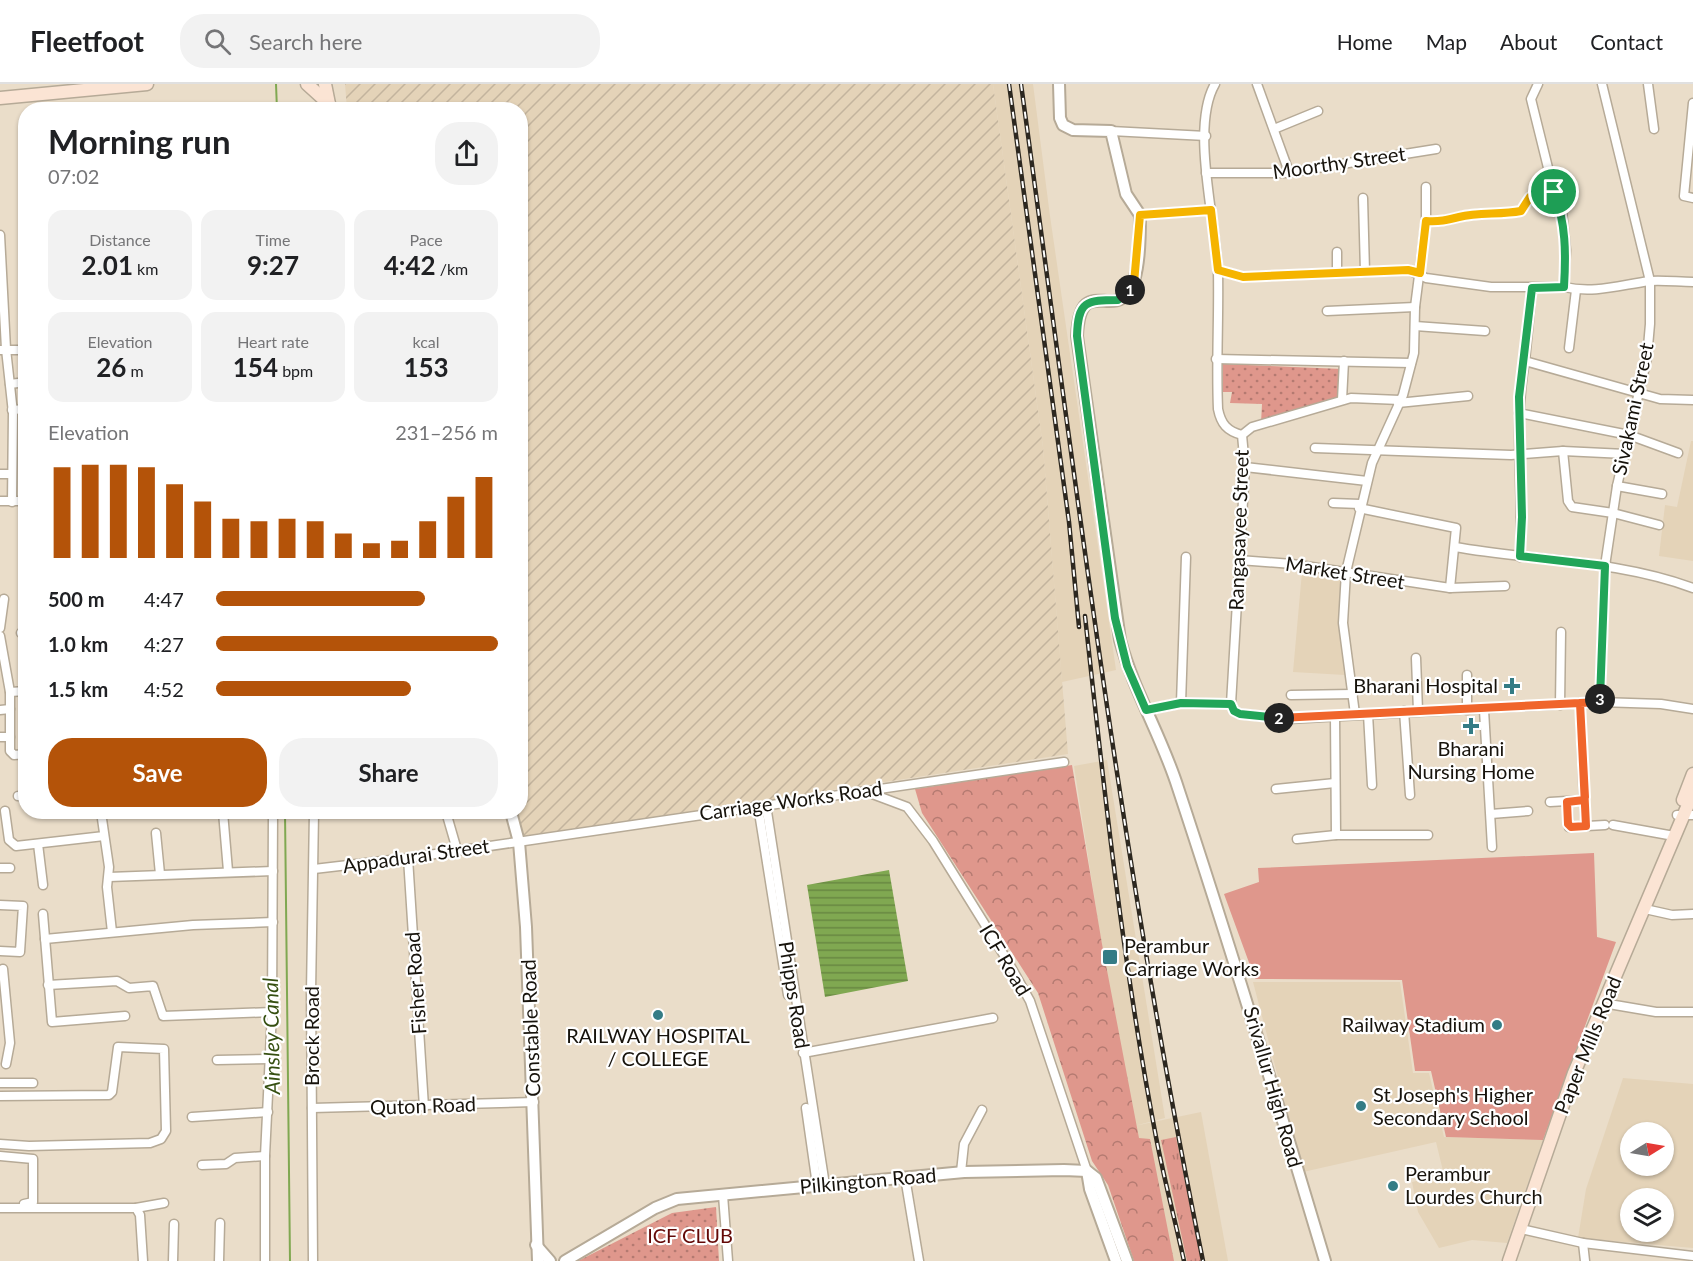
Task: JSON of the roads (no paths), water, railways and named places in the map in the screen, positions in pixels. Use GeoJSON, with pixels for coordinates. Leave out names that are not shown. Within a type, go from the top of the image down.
{"type":"FeatureCollection","features":[{"type":"Feature","properties":{"kind":"main road"},"geometry":{"type":"LineString","coordinates":[[0,98],[60,88],[147,84]]}},
{"type":"Feature","properties":{"kind":"main road"},"geometry":{"type":"LineString","coordinates":[[306,84],[324,102]]}},
{"type":"Feature","properties":{"kind":"main road"},"geometry":{"type":"LineString","coordinates":[[325,84],[328,102]]}},
{"type":"Feature","properties":{"kind":"main road","name":"Paper Mills Road"},"geometry":{"type":"LineString","coordinates":[[1685,816],[1693,774]]}},
{"type":"Feature","properties":{"kind":"main road","name":"Paper Mills Road"},"geometry":{"type":"LineString","coordinates":[[1509,1261],[1574,1073],[1646,909],[1693,793]]}},
{"type":"Feature","properties":{"kind":"street"},"geometry":{"type":"LineString","coordinates":[[1059,84],[1063,125],[1073,130],[1206,136]]}},
{"type":"Feature","properties":{"kind":"street","name":"Rangasayee Street"},"geometry":{"type":"LineString","coordinates":[[1215,84],[1206,119],[1206,173],[1218,270],[1216,359],[1220,421],[1232,432],[1242,435],[1245,467],[1231,704]]}},
{"type":"Feature","properties":{"kind":"street"},"geometry":{"type":"LineString","coordinates":[[1257,84],[1289,172]]}},
{"type":"Feature","properties":{"kind":"street"},"geometry":{"type":"LineString","coordinates":[[1538,84],[1531,99],[1554,192],[1562,211],[1566,250],[1564,287]]}},
{"type":"Feature","properties":{"kind":"street","name":"Sivakami Street"},"geometry":{"type":"LineString","coordinates":[[1600,702],[1605,566],[1617,486],[1647,358],[1650,281],[1602,84]]}},
{"type":"Feature","properties":{"kind":"street"},"geometry":{"type":"LineString","coordinates":[[1647,84],[1654,129]]}},
{"type":"Feature","properties":{"kind":"street"},"geometry":{"type":"LineString","coordinates":[[1693,103],[1684,196],[1693,198]]}},
{"type":"Feature","properties":{"kind":"street"},"geometry":{"type":"LineString","coordinates":[[1274,129],[1318,111]]}},
{"type":"Feature","properties":{"kind":"street"},"geometry":{"type":"LineString","coordinates":[[1111,131],[1126,195],[1140,215],[1211,210]]}},
{"type":"Feature","properties":{"kind":"street","name":"Moorthy Street"},"geometry":{"type":"LineString","coordinates":[[1206,173],[1289,172],[1436,149]]}},
{"type":"Feature","properties":{"kind":"street"},"geometry":{"type":"LineString","coordinates":[[1355,714],[1343,623],[1346,572],[1360,506],[1376,451],[1399,402],[1411,363],[1415,307],[1426,221],[1426,187]]}},
{"type":"Feature","properties":{"kind":"street"},"geometry":{"type":"LineString","coordinates":[[1426,221],[1446,222],[1457,217],[1502,215],[1521,211],[1530,197],[1554,192]]}},
{"type":"Feature","properties":{"kind":"street"},"geometry":{"type":"LineString","coordinates":[[1363,198],[1365,272]]}},
{"type":"Feature","properties":{"kind":"street","name":"Srivallur High Road"},"geometry":{"type":"LineString","coordinates":[[1140,215],[1134,283],[1127,294],[1118,300],[1094,300],[1085,304],[1078,316],[1077,336],[1115,618],[1127,666],[1171,765],[1242,981],[1324,1261]]}},
{"type":"Feature","properties":{"kind":"street"},"geometry":{"type":"LineString","coordinates":[[0,235],[3,350],[10,384],[12,410],[12,502]]}},
{"type":"Feature","properties":{"kind":"street"},"geometry":{"type":"LineString","coordinates":[[1336,252],[1337,272]]}},
{"type":"Feature","properties":{"kind":"street"},"geometry":{"type":"LineString","coordinates":[[1218,270],[1243,277],[1408,270],[1420,273],[1426,278],[1491,287],[1564,287],[1576,290],[1624,288],[1650,281],[1693,282]]}},
{"type":"Feature","properties":{"kind":"street"},"geometry":{"type":"LineString","coordinates":[[1520,556],[1522,517],[1519,413],[1532,288]]}},
{"type":"Feature","properties":{"kind":"street"},"geometry":{"type":"LineString","coordinates":[[1569,348],[1576,290]]}},
{"type":"Feature","properties":{"kind":"street"},"geometry":{"type":"LineString","coordinates":[[1327,311],[1415,307]]}},
{"type":"Feature","properties":{"kind":"street"},"geometry":{"type":"LineString","coordinates":[[1415,326],[1485,331]]}},
{"type":"Feature","properties":{"kind":"street"},"geometry":{"type":"LineString","coordinates":[[1216,359],[1411,363]]}},
{"type":"Feature","properties":{"kind":"street"},"geometry":{"type":"LineString","coordinates":[[1342,400],[1344,361]]}},
{"type":"Feature","properties":{"kind":"street"},"geometry":{"type":"LineString","coordinates":[[1525,361],[1660,399],[1693,400]]}},
{"type":"Feature","properties":{"kind":"street"},"geometry":{"type":"LineString","coordinates":[[10,384],[18,383]]}},
{"type":"Feature","properties":{"kind":"street"},"geometry":{"type":"LineString","coordinates":[[1242,435],[1252,427],[1352,398],[1399,402],[1468,396]]}},
{"type":"Feature","properties":{"kind":"street"},"geometry":{"type":"LineString","coordinates":[[12,410],[18,410]]}},
{"type":"Feature","properties":{"kind":"street"},"geometry":{"type":"LineString","coordinates":[[1519,413],[1629,435],[1678,453]]}},
{"type":"Feature","properties":{"kind":"street"},"geometry":{"type":"LineString","coordinates":[[1315,448],[1519,454],[1563,451],[1625,454]]}},
{"type":"Feature","properties":{"kind":"street"},"geometry":{"type":"LineString","coordinates":[[1563,451],[1568,501],[1572,507],[1613,513],[1659,525]]}},
{"type":"Feature","properties":{"kind":"street"},"geometry":{"type":"LineString","coordinates":[[1245,467],[1367,481]]}},
{"type":"Feature","properties":{"kind":"street"},"geometry":{"type":"LineString","coordinates":[[0,474],[11,474]]}},
{"type":"Feature","properties":{"kind":"street"},"geometry":{"type":"LineString","coordinates":[[1617,486],[1662,494]]}},
{"type":"Feature","properties":{"kind":"street"},"geometry":{"type":"LineString","coordinates":[[0,501],[18,502]]}},
{"type":"Feature","properties":{"kind":"street"},"geometry":{"type":"LineString","coordinates":[[1333,503],[1360,506],[1458,529],[1450,588]]}},
{"type":"Feature","properties":{"kind":"street"},"geometry":{"type":"LineString","coordinates":[[1455,547],[1605,566],[1660,576],[1693,588]]}},
{"type":"Feature","properties":{"kind":"street"},"geometry":{"type":"LineString","coordinates":[[1181,703],[1186,557]]}},
{"type":"Feature","properties":{"kind":"street","name":"Market Street"},"geometry":{"type":"LineString","coordinates":[[1239,560],[1346,572],[1450,588],[1505,586]]}},
{"type":"Feature","properties":{"kind":"street"},"geometry":{"type":"LineString","coordinates":[[0,628],[0,612],[4,599]]}},
{"type":"Feature","properties":{"kind":"street"},"geometry":{"type":"LineString","coordinates":[[1560,705],[1561,632]]}},
{"type":"Feature","properties":{"kind":"street"},"geometry":{"type":"LineString","coordinates":[[0,636],[2,668],[10,692],[11,754],[18,754]]}},
{"type":"Feature","properties":{"kind":"street"},"geometry":{"type":"LineString","coordinates":[[1416,658],[1418,711]]}},
{"type":"Feature","properties":{"kind":"street"},"geometry":{"type":"LineString","coordinates":[[1467,675],[1467,710]]}},
{"type":"Feature","properties":{"kind":"street"},"geometry":{"type":"LineString","coordinates":[[10,692],[18,692]]}},
{"type":"Feature","properties":{"kind":"street"},"geometry":{"type":"LineString","coordinates":[[1291,695],[1353,694]]}},
{"type":"Feature","properties":{"kind":"street"},"geometry":{"type":"LineString","coordinates":[[1146,710],[1181,703],[1231,704],[1234,711],[1240,714],[1289,719],[1600,702],[1661,704],[1693,709]]}},
{"type":"Feature","properties":{"kind":"street"},"geometry":{"type":"LineString","coordinates":[[1580,703],[1586,826]]}},
{"type":"Feature","properties":{"kind":"street"},"geometry":{"type":"LineString","coordinates":[[0,710],[10,710]]}},
{"type":"Feature","properties":{"kind":"street"},"geometry":{"type":"LineString","coordinates":[[1484,710],[1492,847]]}},
{"type":"Feature","properties":{"kind":"street"},"geometry":{"type":"LineString","coordinates":[[1404,711],[1410,795]]}},
{"type":"Feature","properties":{"kind":"street"},"geometry":{"type":"LineString","coordinates":[[1368,714],[1372,784]]}},
{"type":"Feature","properties":{"kind":"street"},"geometry":{"type":"LineString","coordinates":[[1335,716],[1336,835]]}},
{"type":"Feature","properties":{"kind":"street"},"geometry":{"type":"LineString","coordinates":[[0,737],[10,737]]}},
{"type":"Feature","properties":{"kind":"street","name":"Carriage Works Road"},"geometry":{"type":"LineString","coordinates":[[519,842],[1064,762]]}},
{"type":"Feature","properties":{"kind":"street"},"geometry":{"type":"LineString","coordinates":[[1276,789],[1335,783]]}},
{"type":"Feature","properties":{"kind":"street","name":"ICF Road"},"geometry":{"type":"LineString","coordinates":[[864,791],[907,807],[933,841],[1006,960],[1030,1001],[1087,1171]]}},
{"type":"Feature","properties":{"kind":"street"},"geometry":{"type":"LineString","coordinates":[[1550,802],[1584,800]]}},
{"type":"Feature","properties":{"kind":"street"},"geometry":{"type":"LineString","coordinates":[[1567,802],[1569,826],[1609,825],[1675,834]]}},
{"type":"Feature","properties":{"kind":"street","name":"Phipps Road"},"geometry":{"type":"LineString","coordinates":[[762,806],[803,1053],[821,1185]]}},
{"type":"Feature","properties":{"kind":"street","name":"Phipps Road"},"geometry":{"type":"LineString","coordinates":[[762,806],[821,1185]]}},
{"type":"Feature","properties":{"kind":"street"},"geometry":{"type":"LineString","coordinates":[[6,811],[9,840],[12,844],[38,844],[104,836]]}},
{"type":"Feature","properties":{"kind":"street"},"geometry":{"type":"LineString","coordinates":[[1491,814],[1528,811]]}},
{"type":"Feature","properties":{"kind":"street"},"geometry":{"type":"LineString","coordinates":[[102,819],[109,877],[107,887],[112,932]]}},
{"type":"Feature","properties":{"kind":"street"},"geometry":{"type":"LineString","coordinates":[[224,819],[228,871]]}},
{"type":"Feature","properties":{"kind":"street"},"geometry":{"type":"LineString","coordinates":[[265,1261],[265,1156],[272,1012],[273,819]]}},
{"type":"Feature","properties":{"kind":"street","name":"Brock Road"},"geometry":{"type":"LineString","coordinates":[[313,1261],[314,819]]}},
{"type":"Feature","properties":{"kind":"street"},"geometry":{"type":"LineString","coordinates":[[448,819],[457,850]]}},
{"type":"Feature","properties":{"kind":"street","name":"Constable Road"},"geometry":{"type":"LineString","coordinates":[[513,819],[519,842],[526,927],[538,1261]]}},
{"type":"Feature","properties":{"kind":"street"},"geometry":{"type":"LineString","coordinates":[[156,833],[160,874]]}},
{"type":"Feature","properties":{"kind":"street"},"geometry":{"type":"LineString","coordinates":[[1297,839],[1336,835],[1428,835]]}},
{"type":"Feature","properties":{"kind":"street","name":"Appadurai Street"},"geometry":{"type":"LineString","coordinates":[[314,869],[519,842]]}},
{"type":"Feature","properties":{"kind":"street"},"geometry":{"type":"LineString","coordinates":[[38,844],[43,885]]}},
{"type":"Feature","properties":{"kind":"street","name":"Fisher Road"},"geometry":{"type":"LineString","coordinates":[[408,858],[424,1107]]}},
{"type":"Feature","properties":{"kind":"street"},"geometry":{"type":"LineString","coordinates":[[0,868],[10,868]]}},
{"type":"Feature","properties":{"kind":"street"},"geometry":{"type":"LineString","coordinates":[[109,877],[273,871]]}},
{"type":"Feature","properties":{"kind":"street"},"geometry":{"type":"LineString","coordinates":[[0,905],[23,906],[20,952],[0,951]]}},
{"type":"Feature","properties":{"kind":"street"},"geometry":{"type":"LineString","coordinates":[[1646,909],[1672,915],[1693,914]]}},
{"type":"Feature","properties":{"kind":"street"},"geometry":{"type":"LineString","coordinates":[[43,914],[52,1022],[125,1016]]}},
{"type":"Feature","properties":{"kind":"street"},"geometry":{"type":"LineString","coordinates":[[45,939],[112,932],[273,922]]}},
{"type":"Feature","properties":{"kind":"street"},"geometry":{"type":"LineString","coordinates":[[3,969],[6,1064]]}},
{"type":"Feature","properties":{"kind":"street"},"geometry":{"type":"LineString","coordinates":[[48,985],[117,981],[129,988],[153,986],[163,1016],[272,1012]]}},
{"type":"Feature","properties":{"kind":"street"},"geometry":{"type":"LineString","coordinates":[[1603,1003],[1656,1012],[1693,1012]]}},
{"type":"Feature","properties":{"kind":"street"},"geometry":{"type":"LineString","coordinates":[[803,1053],[993,1018]]}},
{"type":"Feature","properties":{"kind":"street"},"geometry":{"type":"LineString","coordinates":[[0,1095],[109,1095],[112,1092],[118,1047],[164,1049],[166,1131],[161,1139],[150,1143],[29,1146],[0,1144]]}},
{"type":"Feature","properties":{"kind":"street"},"geometry":{"type":"LineString","coordinates":[[217,1060],[270,1059]]}},
{"type":"Feature","properties":{"kind":"street"},"geometry":{"type":"LineString","coordinates":[[0,1083],[33,1083]]}},
{"type":"Feature","properties":{"kind":"street","name":"Quton Road"},"geometry":{"type":"LineString","coordinates":[[312,1108],[424,1107],[534,1102]]}},
{"type":"Feature","properties":{"kind":"street"},"geometry":{"type":"LineString","coordinates":[[961,1172],[964,1144],[982,1110]]}},
{"type":"Feature","properties":{"kind":"street"},"geometry":{"type":"LineString","coordinates":[[192,1117],[268,1112]]}},
{"type":"Feature","properties":{"kind":"street"},"geometry":{"type":"LineString","coordinates":[[0,1156],[31,1158],[34,1161],[33,1202],[0,1206]]}},
{"type":"Feature","properties":{"kind":"street"},"geometry":{"type":"LineString","coordinates":[[202,1165],[226,1164],[235,1158],[265,1156]]}},
{"type":"Feature","properties":{"kind":"street"},"geometry":{"type":"LineString","coordinates":[[1087,1171],[1090,1189],[1116,1261]]}},
{"type":"Feature","properties":{"kind":"street"},"geometry":{"type":"LineString","coordinates":[[1087,1171],[1096,1178],[1102,1190],[1127,1261]]}},
{"type":"Feature","properties":{"kind":"street","name":"Pilkington Road"},"geometry":{"type":"LineString","coordinates":[[566,1261],[655,1208],[677,1199],[961,1172],[1087,1171]]}},
{"type":"Feature","properties":{"kind":"street"},"geometry":{"type":"LineString","coordinates":[[904,1177],[919,1261]]}},
{"type":"Feature","properties":{"kind":"street"},"geometry":{"type":"LineString","coordinates":[[723,1195],[728,1261]]}},
{"type":"Feature","properties":{"kind":"street"},"geometry":{"type":"LineString","coordinates":[[0,1206],[136,1208],[164,1203]]}},
{"type":"Feature","properties":{"kind":"street"},"geometry":{"type":"LineString","coordinates":[[136,1208],[141,1215],[143,1261]]}},
{"type":"Feature","properties":{"kind":"street"},"geometry":{"type":"LineString","coordinates":[[219,1261],[220,1223]]}},
{"type":"Feature","properties":{"kind":"street"},"geometry":{"type":"LineString","coordinates":[[173,1261],[174,1224]]}},
{"type":"Feature","properties":{"kind":"street"},"geometry":{"type":"LineString","coordinates":[[1521,1229],[1583,1243],[1693,1256]]}},
{"type":"Feature","properties":{"kind":"street"},"geometry":{"type":"LineString","coordinates":[[1583,1243],[1585,1261]]}},
{"type":"Feature","properties":{"kind":"street"},"geometry":{"type":"LineString","coordinates":[[536,1245],[550,1261]]}},
{"type":"Feature","properties":{"kind":"waterway","name":"Ainsley Canal"},"geometry":{"type":"LineString","coordinates":[[276,84],[277,102]]}},
{"type":"Feature","properties":{"kind":"waterway","name":"Ainsley Canal"},"geometry":{"type":"LineString","coordinates":[[285,819],[290,1261]]}},
{"type":"Feature","properties":{"kind":"railway"},"geometry":{"type":"LineString","coordinates":[[1009,84],[1069,522],[1079,627]]}},
{"type":"Feature","properties":{"kind":"railway"},"geometry":{"type":"LineString","coordinates":[[1021,84],[1081,527],[1124,821],[1174,1115],[1203,1261]]}},
{"type":"Feature","properties":{"kind":"railway"},"geometry":{"type":"LineString","coordinates":[[1085,616],[1107,812],[1134,1008],[1162,1168],[1184,1261]]}},
{"type":"Feature","properties":{"kind":"place","name":"Bharani Hospital"},"geometry":{"type":"Point","coordinates":[1512,686]}},
{"type":"Feature","properties":{"kind":"place","name":"Bharani Nursing Home"},"geometry":{"type":"Point","coordinates":[1471,726]}},
{"type":"Feature","properties":{"kind":"place","name":"Perambur Carriage Works"},"geometry":{"type":"Point","coordinates":[1110,957]}},
{"type":"Feature","properties":{"kind":"place","name":"RAILWAY HOSPITAL / COLLEGE"},"geometry":{"type":"Point","coordinates":[658,1015]}},
{"type":"Feature","properties":{"kind":"place","name":"Railway Stadium"},"geometry":{"type":"Point","coordinates":[1497,1025]}},
{"type":"Feature","properties":{"kind":"place","name":"St Joseph's Higher Secondary School"},"geometry":{"type":"Point","coordinates":[1361,1106]}},
{"type":"Feature","properties":{"kind":"place","name":"Perambur Lourdes Church"},"geometry":{"type":"Point","coordinates":[1393,1186]}},
{"type":"Feature","properties":{"kind":"park label","name":"ICF CLUB"},"geometry":{"type":"Point","coordinates":[690,1236]}}]}
